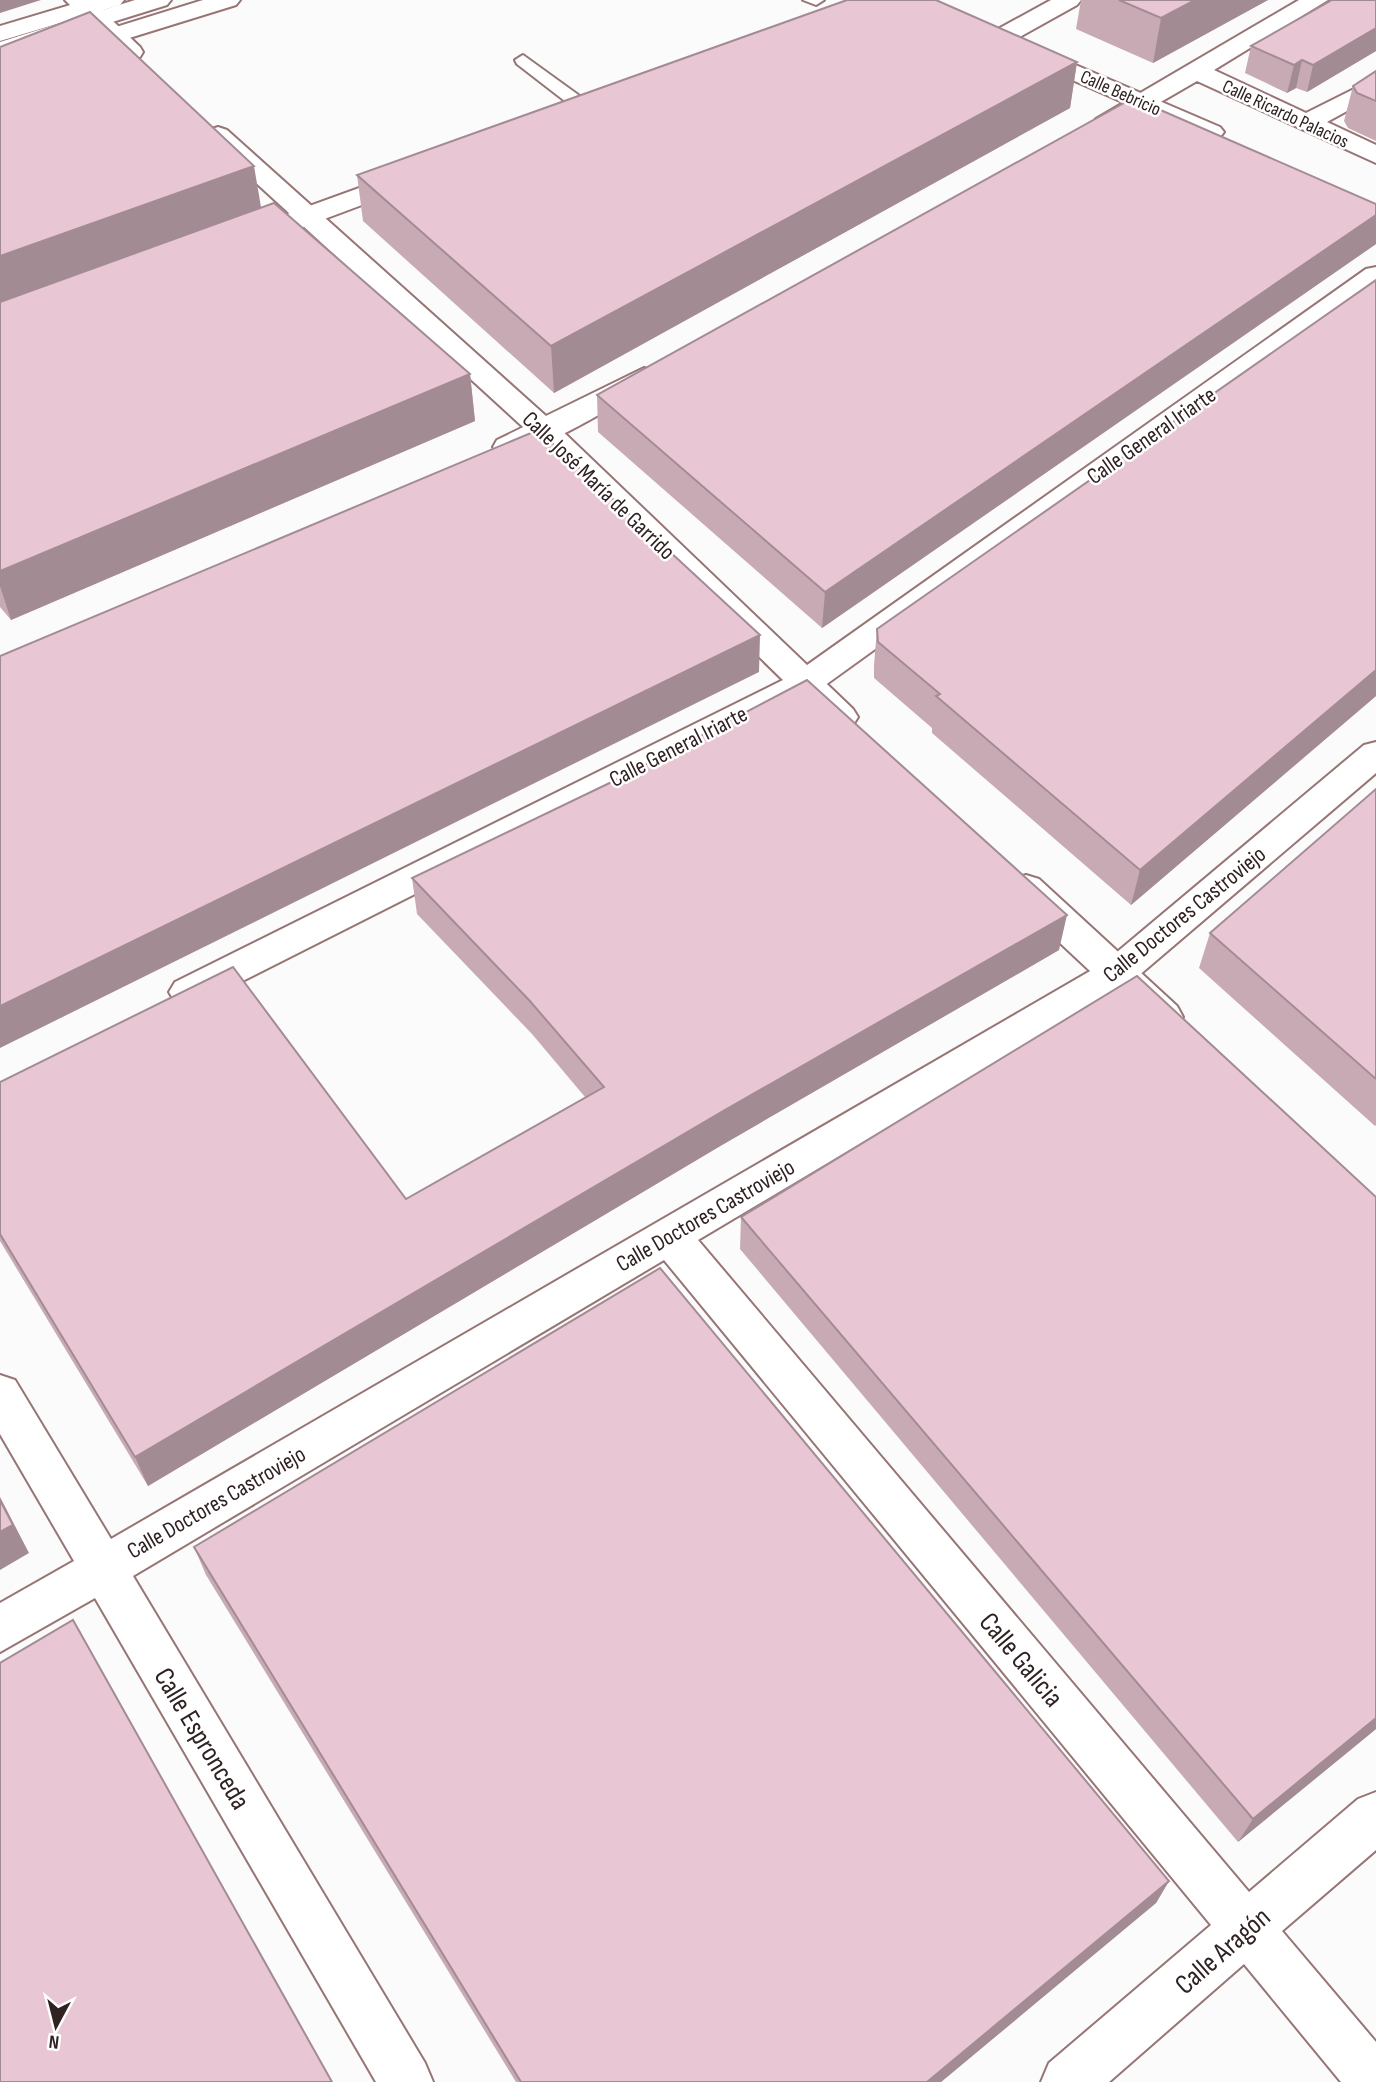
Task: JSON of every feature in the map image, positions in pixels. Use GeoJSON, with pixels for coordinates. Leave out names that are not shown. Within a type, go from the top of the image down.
{"type":"FeatureCollection","features":[{"type":"Feature","properties":{"kind":"street"},"geometry":{"type":"LineString","coordinates":[[0,34],[159,0]]}},
{"type":"Feature","properties":{"kind":"street"},"geometry":{"type":"LineString","coordinates":[[0,50],[97,13],[228,0]]}},
{"type":"Feature","properties":{"kind":"street"},"geometry":{"type":"LineString","coordinates":[[998,40],[1069,0]]}},
{"type":"Feature","properties":{"kind":"street"},"geometry":{"type":"LineString","coordinates":[[1083,136],[1316,0]]}},
{"type":"Feature","properties":{"kind":"street"},"geometry":{"type":"LineString","coordinates":[[0,71],[97,13]]}},
{"type":"Feature","properties":{"kind":"street"},"geometry":{"type":"LineString","coordinates":[[97,13],[152,73]]}},
{"type":"Feature","properties":{"kind":"street","name":"Calle Bebricio"},"geometry":{"type":"LineString","coordinates":[[974,30],[1229,141]]}},
{"type":"Feature","properties":{"kind":"street","name":"Calle Ricardo Palacios"},"geometry":{"type":"LineString","coordinates":[[1196,71],[1376,155]]}},
{"type":"Feature","properties":{"kind":"street"},"geometry":{"type":"LineString","coordinates":[[1307,123],[1376,85]]}},
{"type":"Feature","properties":{"kind":"street"},"geometry":{"type":"LineString","coordinates":[[564,120],[614,102]]}},
{"type":"Feature","properties":{"kind":"street","name":"Calle José María de Garrido"},"geometry":{"type":"LineString","coordinates":[[192,110],[305,218],[545,431],[864,738]]}},
{"type":"Feature","properties":{"kind":"street"},"geometry":{"type":"LineString","coordinates":[[218,249],[427,172]]}},
{"type":"Feature","properties":{"kind":"street","name":"Calle General Iriarte"},"geometry":{"type":"LineString","coordinates":[[161,1006],[805,682],[1376,275]]}},
{"type":"Feature","properties":{"kind":"street"},"geometry":{"type":"LineString","coordinates":[[481,458],[545,431],[672,361]]}},
{"type":"Feature","properties":{"kind":"street","name":"Calle Doctores Castroviejo"},"geometry":{"type":"LineString","coordinates":[[0,1629],[1117,973],[1376,754]]}},
{"type":"Feature","properties":{"kind":"street"},"geometry":{"type":"LineString","coordinates":[[1004,868],[1183,1034]]}},
{"type":"Feature","properties":{"kind":"street","name":"Calle Galicia"},"geometry":{"type":"LineString","coordinates":[[669,1236],[1375,2082]]}},
{"type":"Feature","properties":{"kind":"street","name":"Calle Espronceda"},"geometry":{"type":"LineString","coordinates":[[0,1394],[406,2082]]}},
{"type":"Feature","properties":{"kind":"street","name":"Calle Aragón"},"geometry":{"type":"LineString","coordinates":[[1068,2082],[1376,1817]]}},
{"type":"Feature","properties":{"kind":"lane"},"geometry":{"type":"LineString","coordinates":[[523,60],[589,111]]}},
{"type":"Feature","properties":{"kind":"building"},"geometry":{"type":"Polygon","coordinates":[[[847,0],[936,0],[1077,62],[551,346],[357,175],[847,0]]]}},
{"type":"Feature","properties":{"kind":"building"},"geometry":{"type":"Polygon","coordinates":[[[1119,0],[1195,0],[1161,18],[1119,0]]]}},
{"type":"Feature","properties":{"kind":"building"},"geometry":{"type":"Polygon","coordinates":[[[1332,0],[1376,0],[1376,28],[1313,65],[1302,60],[1294,65],[1251,46],[1332,0]]]}},
{"type":"Feature","properties":{"kind":"building"},"geometry":{"type":"Polygon","coordinates":[[[90,12],[254,166],[0,256],[0,47],[90,12]]]}},
{"type":"Feature","properties":{"kind":"building"},"geometry":{"type":"Polygon","coordinates":[[[1376,71],[1376,101],[1357,93],[1353,86],[1376,71]]]}},
{"type":"Feature","properties":{"kind":"building"},"geometry":{"type":"Polygon","coordinates":[[[1133,98],[1376,204],[1376,215],[825,592],[597,395],[1133,98]]]}},
{"type":"Feature","properties":{"kind":"building"},"geometry":{"type":"Polygon","coordinates":[[[274,203],[470,374],[0,571],[0,302],[274,203]]]}},
{"type":"Feature","properties":{"kind":"building"},"geometry":{"type":"Polygon","coordinates":[[[1376,280],[1376,670],[1140,870],[936,696],[940,694],[878,642],[877,629],[1376,280]]]}},
{"type":"Feature","properties":{"kind":"building"},"geometry":{"type":"Polygon","coordinates":[[[538,430],[760,635],[0,1006],[0,656],[538,430]]]}},
{"type":"Feature","properties":{"kind":"building"},"geometry":{"type":"Polygon","coordinates":[[[807,680],[1067,915],[723,1111],[135,1457],[0,1234],[0,1082],[233,967],[406,1199],[604,1087],[529,1000],[412,878],[622,777],[807,680]]]}},
{"type":"Feature","properties":{"kind":"building"},"geometry":{"type":"Polygon","coordinates":[[[1376,789],[1376,1079],[1210,933],[1376,789]]]}},
{"type":"Feature","properties":{"kind":"building"},"geometry":{"type":"Polygon","coordinates":[[[1137,976],[1376,1197],[1376,1718],[1253,1819],[741,1217],[1137,976]]]}},
{"type":"Feature","properties":{"kind":"building"},"geometry":{"type":"Polygon","coordinates":[[[660,1268],[1169,1881],[927,2082],[521,2082],[194,1547],[660,1268]]]}},
{"type":"Feature","properties":{"kind":"building"},"geometry":{"type":"Polygon","coordinates":[[[0,1500],[13,1525],[0,1532],[0,1500]]]}},
{"type":"Feature","properties":{"kind":"building"},"geometry":{"type":"Polygon","coordinates":[[[73,1620],[332,2082],[0,2082],[0,1663],[73,1620]]]}}]}
